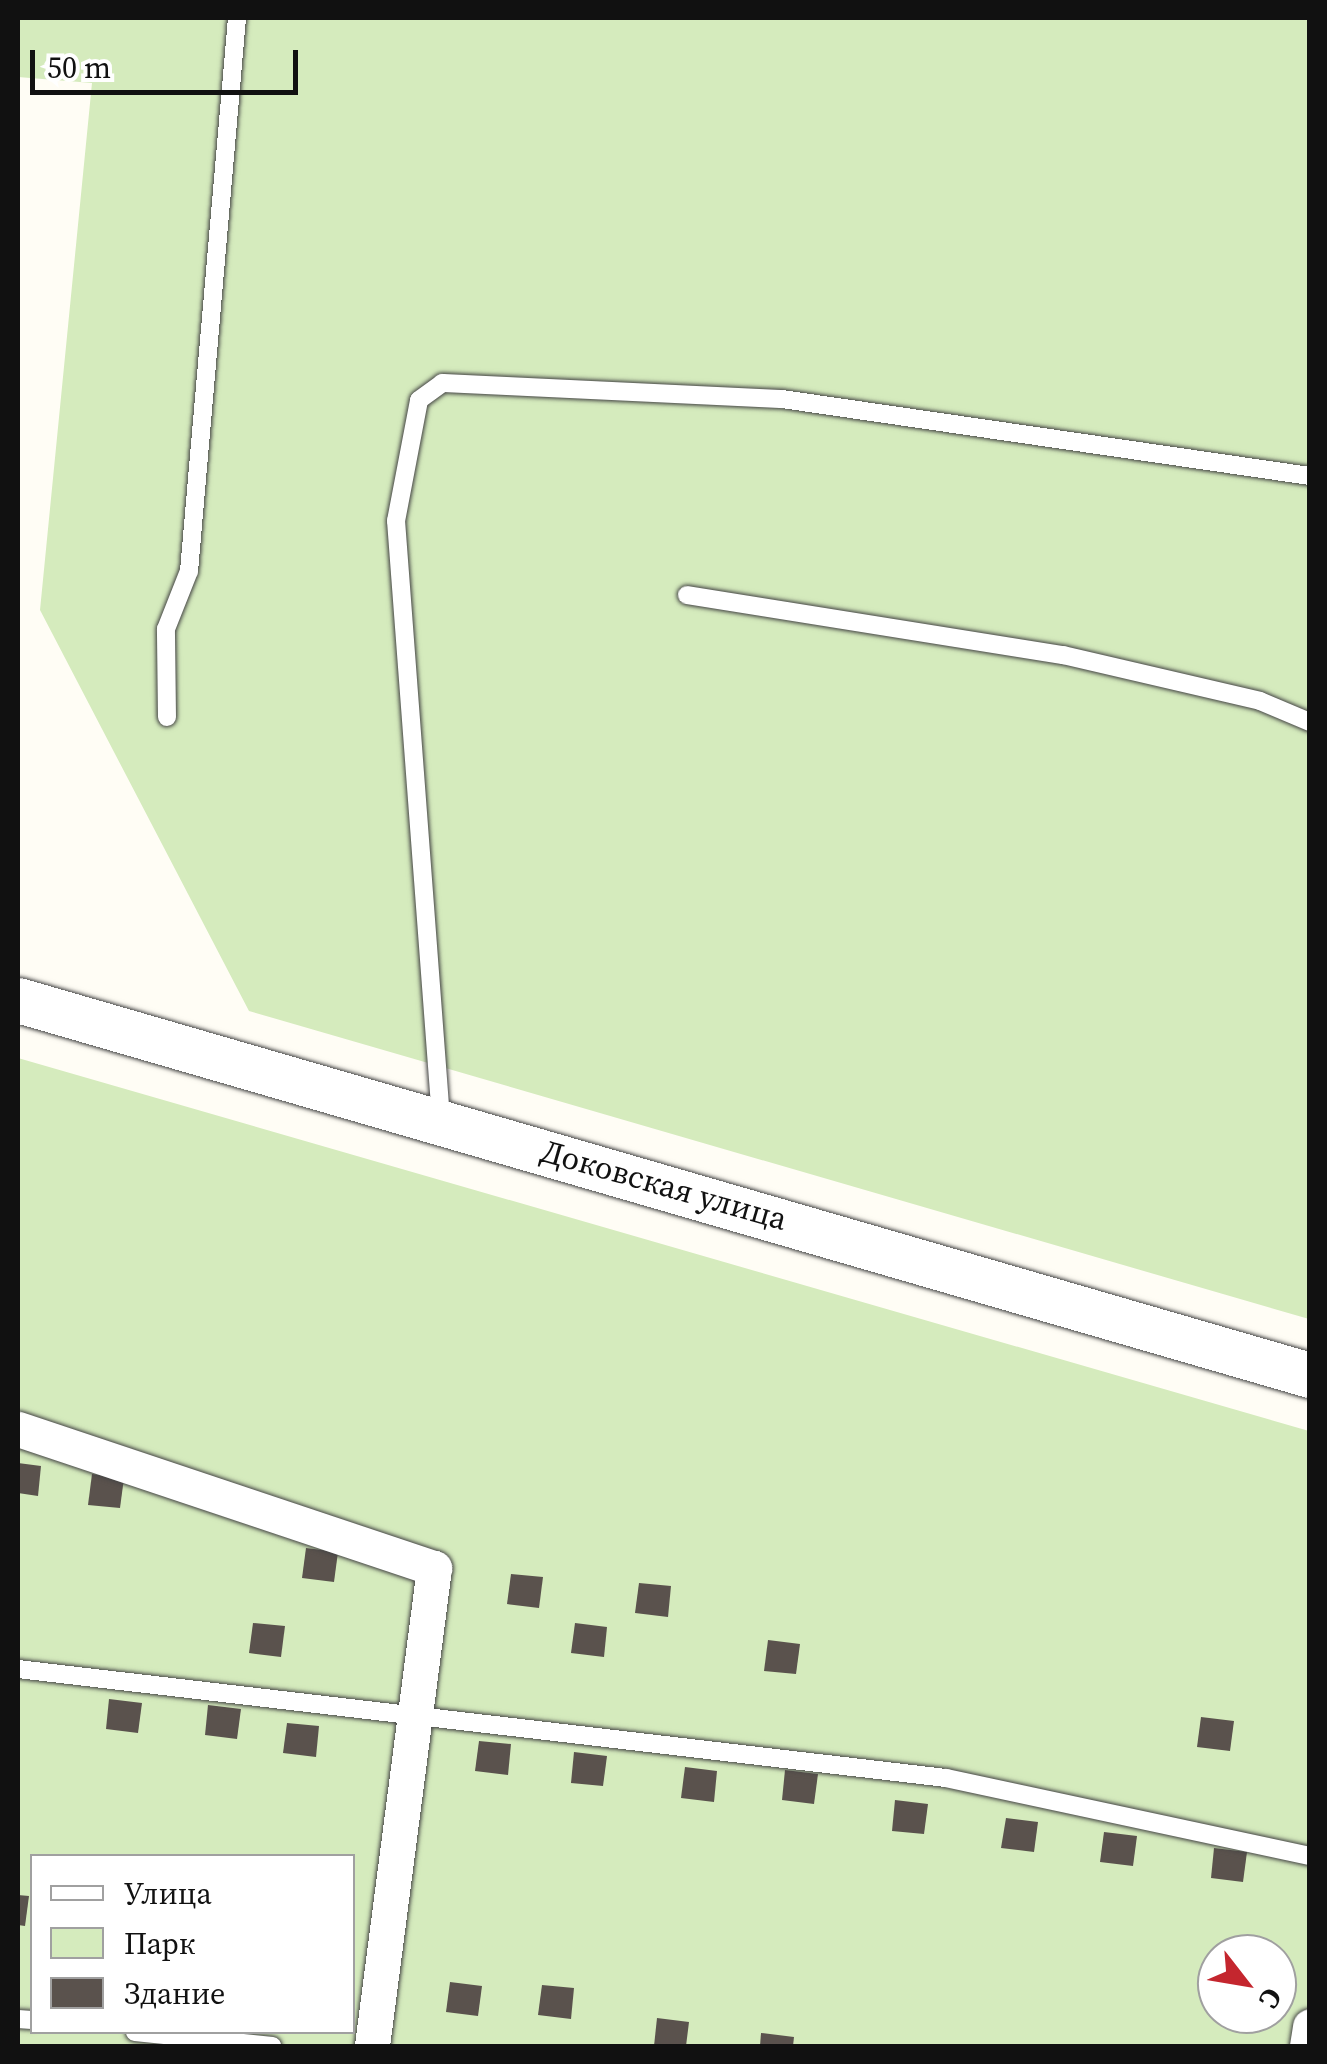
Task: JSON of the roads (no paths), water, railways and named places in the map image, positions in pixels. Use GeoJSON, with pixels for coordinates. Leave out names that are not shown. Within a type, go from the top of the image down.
{"type":"FeatureCollection","features":[{"type":"Feature","properties":{"kind":"street","name":"Доковская улица"},"geometry":{"type":"LineString","coordinates":[[18,1000],[441,1119],[1310,1375]]}},
{"type":"Feature","properties":{"kind":"street"},"geometry":{"type":"LineString","coordinates":[[18,1430],[434,1568],[372,2046]]}},
{"type":"Feature","properties":{"kind":"street"},"geometry":{"type":"LineString","coordinates":[[1307,2046],[1310,2026]]}},
{"type":"Feature","properties":{"kind":"lane"},"geometry":{"type":"LineString","coordinates":[[166,717],[166,629],[189,571],[237,18]]}},
{"type":"Feature","properties":{"kind":"lane"},"geometry":{"type":"LineString","coordinates":[[441,1119],[396,521],[419,400],[442,384],[782,399],[1310,476]]}},
{"type":"Feature","properties":{"kind":"lane"},"geometry":{"type":"LineString","coordinates":[[687,595],[1063,655],[1260,701],[1310,722]]}},
{"type":"Feature","properties":{"kind":"lane"},"geometry":{"type":"LineString","coordinates":[[18,1669],[413,1719],[946,1778],[1310,1856]]}},
{"type":"Feature","properties":{"kind":"lane"},"geometry":{"type":"LineString","coordinates":[[155,2034],[272,2046]]}}]}
